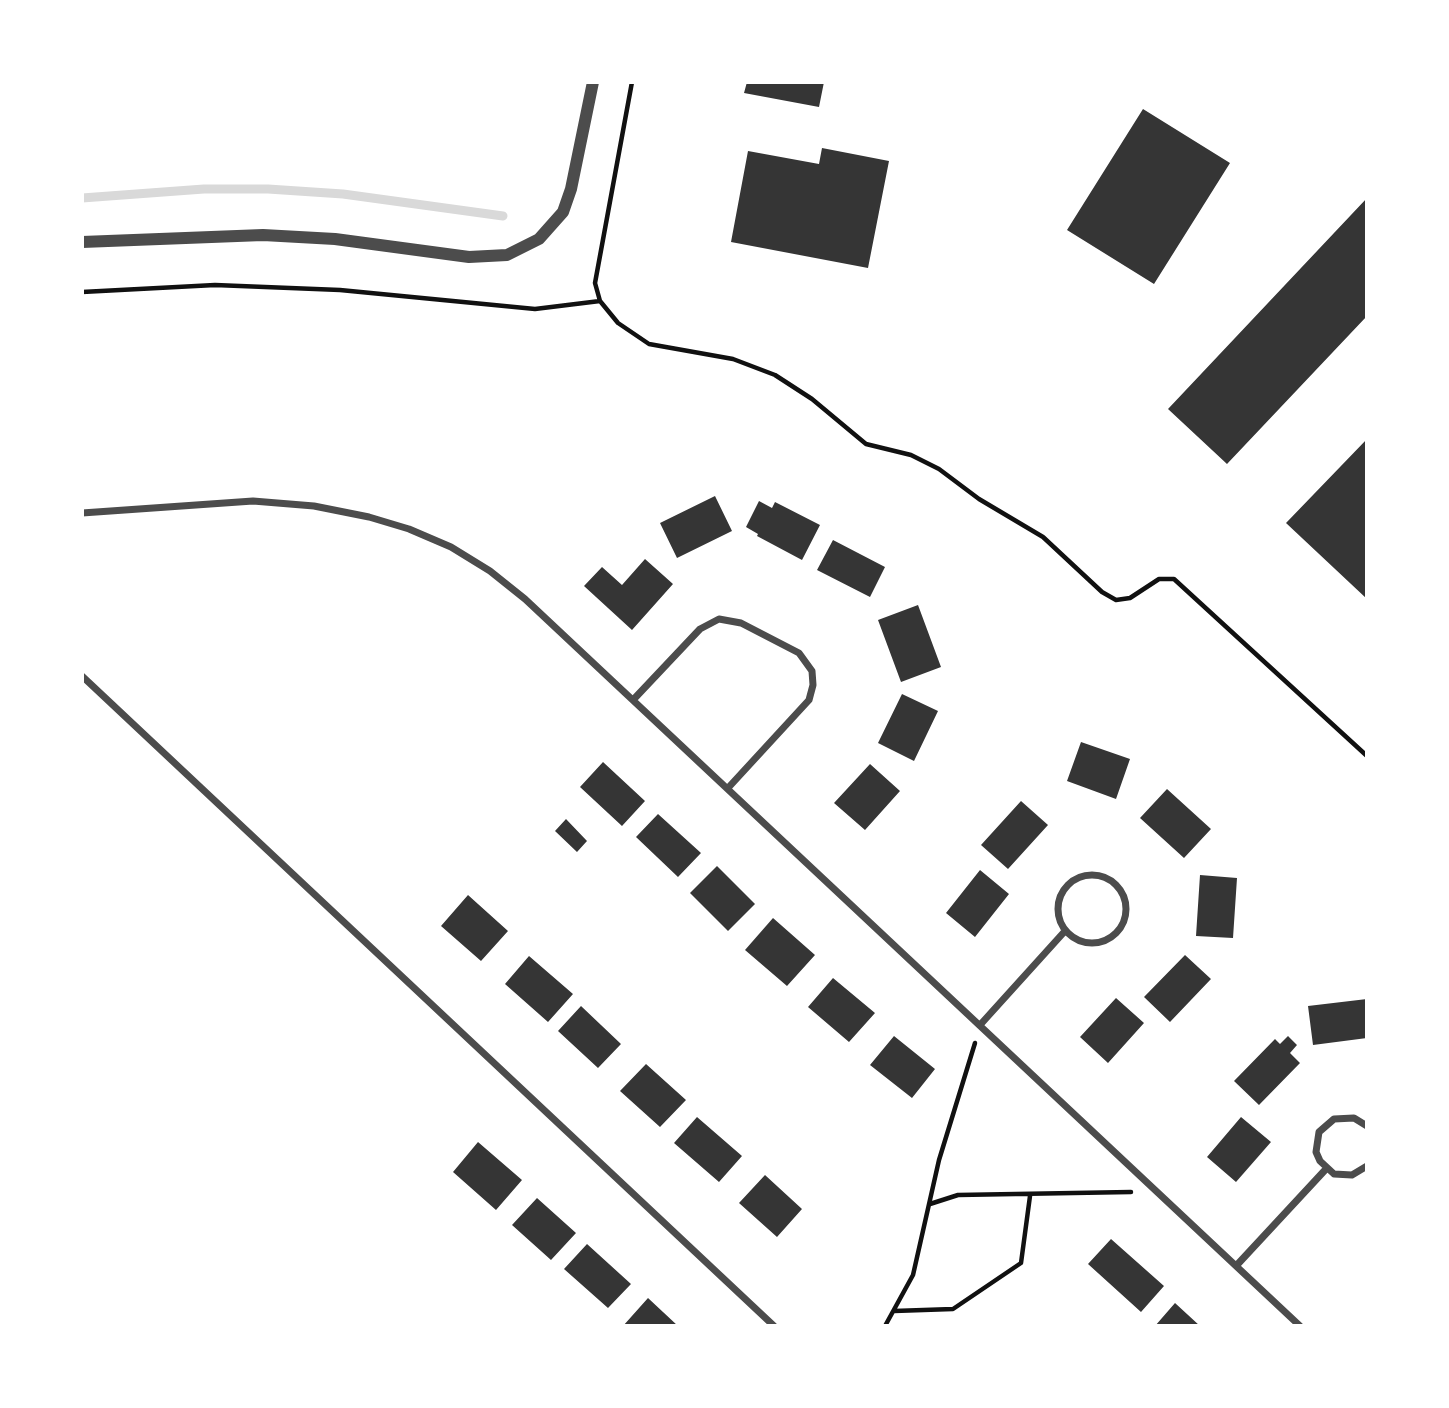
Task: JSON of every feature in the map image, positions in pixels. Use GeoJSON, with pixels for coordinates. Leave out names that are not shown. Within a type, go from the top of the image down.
{"type":"FeatureCollection","features":[{"type":"Feature","properties":{"kind":"street"},"geometry":{"type":"LineString","coordinates":[[82,242],[263,235],[335,239],[483,258],[506,255],[529,246],[556,222],[568,200],[593,82]]}},
{"type":"Feature","properties":{"kind":"street"},"geometry":{"type":"LineString","coordinates":[[82,513],[283,502],[345,511],[409,529],[451,547],[490,571],[525,599],[728,788],[1300,1326]]}},
{"type":"Feature","properties":{"kind":"street"},"geometry":{"type":"LineString","coordinates":[[633,700],[712,621],[733,620],[799,653],[812,671],[813,685],[808,699],[728,788]]}},
{"type":"Feature","properties":{"kind":"street"},"geometry":{"type":"LineString","coordinates":[[82,676],[774,1326]]}},
{"type":"Feature","properties":{"kind":"street"},"geometry":{"type":"LineString","coordinates":[[1095,874],[1116,884],[1122,892],[1126,914],[1116,934],[1096,943],[1085,943],[1065,932],[1057,909],[1064,888],[1083,875],[1095,874]]}},
{"type":"Feature","properties":{"kind":"street"},"geometry":{"type":"LineString","coordinates":[[980,1025],[1065,932]]}},
{"type":"Feature","properties":{"kind":"street"},"geometry":{"type":"LineString","coordinates":[[1367,1126],[1354,1118],[1344,1117],[1325,1124],[1319,1132],[1316,1152],[1326,1169],[1343,1176],[1352,1175],[1367,1166]]}},
{"type":"Feature","properties":{"kind":"street"},"geometry":{"type":"LineString","coordinates":[[1236,1266],[1326,1169]]}},
{"type":"Feature","properties":{"kind":"path"},"geometry":{"type":"LineString","coordinates":[[632,82],[595,284],[600,300],[618,323],[640,339],[659,347],[721,356],[761,369],[800,390],[866,444],[927,462],[1042,537],[1110,597],[1125,600],[1159,579],[1174,579],[1367,756]]}},
{"type":"Feature","properties":{"kind":"path"},"geometry":{"type":"LineString","coordinates":[[82,292],[203,285],[266,285],[535,309],[600,300]]}},
{"type":"Feature","properties":{"kind":"path"},"geometry":{"type":"LineString","coordinates":[[885,1326],[913,1275],[939,1160],[980,1025]]}},
{"type":"Feature","properties":{"kind":"path"},"geometry":{"type":"LineString","coordinates":[[930,1204],[958,1195],[1156,1192]]}},
{"type":"Feature","properties":{"kind":"path"},"geometry":{"type":"LineString","coordinates":[[893,1311],[953,1308],[1021,1263],[1030,1196]]}},
{"type":"Feature","properties":{"kind":"building"},"geometry":{"type":"Polygon","coordinates":[[[747,82],[824,82],[819,107],[744,93],[747,82]]]}},
{"type":"Feature","properties":{"kind":"building"},"geometry":{"type":"Polygon","coordinates":[[[1143,109],[1230,163],[1154,284],[1067,230],[1143,109]]]}},
{"type":"Feature","properties":{"kind":"building"},"geometry":{"type":"Polygon","coordinates":[[[822,148],[889,161],[868,268],[731,242],[748,151],[819,164],[822,148]]]}},
{"type":"Feature","properties":{"kind":"building"},"geometry":{"type":"Polygon","coordinates":[[[1367,198],[1367,316],[1227,464],[1168,409],[1367,198]]]}},
{"type":"Feature","properties":{"kind":"building"},"geometry":{"type":"Polygon","coordinates":[[[1367,439],[1367,599],[1286,523],[1367,439]]]}},
{"type":"Feature","properties":{"kind":"building"},"geometry":{"type":"Polygon","coordinates":[[[715,496],[732,531],[677,558],[660,523],[715,496]]]}},
{"type":"Feature","properties":{"kind":"building"},"geometry":{"type":"Polygon","coordinates":[[[759,501],[772,508],[775,502],[820,525],[802,560],[757,536],[758,534],[746,527],[759,501]]]}},
{"type":"Feature","properties":{"kind":"building"},"geometry":{"type":"Polygon","coordinates":[[[833,540],[885,567],[870,597],[817,570],[833,540]]]}},
{"type":"Feature","properties":{"kind":"building"},"geometry":{"type":"Polygon","coordinates":[[[645,559],[673,584],[632,630],[584,586],[602,567],[622,585],[645,559]]]}},
{"type":"Feature","properties":{"kind":"building"},"geometry":{"type":"Polygon","coordinates":[[[918,605],[941,667],[901,682],[878,620],[918,605]]]}},
{"type":"Feature","properties":{"kind":"building"},"geometry":{"type":"Polygon","coordinates":[[[902,694],[938,711],[914,761],[878,743],[902,694]]]}},
{"type":"Feature","properties":{"kind":"building"},"geometry":{"type":"Polygon","coordinates":[[[1081,742],[1130,759],[1116,799],[1067,781],[1081,742]]]}},
{"type":"Feature","properties":{"kind":"building"},"geometry":{"type":"Polygon","coordinates":[[[603,762],[645,801],[622,826],[580,787],[603,762]]]}},
{"type":"Feature","properties":{"kind":"building"},"geometry":{"type":"Polygon","coordinates":[[[870,764],[900,791],[865,830],[834,803],[870,764]]]}},
{"type":"Feature","properties":{"kind":"building"},"geometry":{"type":"Polygon","coordinates":[[[1167,789],[1211,829],[1184,858],[1140,818],[1167,789]]]}},
{"type":"Feature","properties":{"kind":"building"},"geometry":{"type":"Polygon","coordinates":[[[1021,801],[1048,825],[1008,869],[981,845],[1021,801]]]}},
{"type":"Feature","properties":{"kind":"building"},"geometry":{"type":"Polygon","coordinates":[[[658,814],[701,853],[678,877],[636,837],[658,814]]]}},
{"type":"Feature","properties":{"kind":"building"},"geometry":{"type":"Polygon","coordinates":[[[566,819],[587,841],[577,852],[555,831],[566,819]]]}},
{"type":"Feature","properties":{"kind":"building"},"geometry":{"type":"Polygon","coordinates":[[[717,866],[755,904],[728,931],[690,893],[717,866]]]}},
{"type":"Feature","properties":{"kind":"building"},"geometry":{"type":"Polygon","coordinates":[[[980,870],[1009,894],[975,937],[946,913],[980,870]]]}},
{"type":"Feature","properties":{"kind":"building"},"geometry":{"type":"Polygon","coordinates":[[[1200,875],[1237,878],[1233,938],[1196,936],[1200,875]]]}},
{"type":"Feature","properties":{"kind":"building"},"geometry":{"type":"Polygon","coordinates":[[[468,895],[508,931],[481,961],[441,926],[468,895]]]}},
{"type":"Feature","properties":{"kind":"building"},"geometry":{"type":"Polygon","coordinates":[[[773,918],[815,955],[787,986],[745,950],[773,918]]]}},
{"type":"Feature","properties":{"kind":"building"},"geometry":{"type":"Polygon","coordinates":[[[1185,955],[1211,979],[1170,1022],[1144,997],[1185,955]]]}},
{"type":"Feature","properties":{"kind":"building"},"geometry":{"type":"Polygon","coordinates":[[[529,956],[573,994],[548,1022],[505,984],[529,956]]]}},
{"type":"Feature","properties":{"kind":"building"},"geometry":{"type":"Polygon","coordinates":[[[833,978],[875,1013],[849,1042],[808,1007],[833,978]]]}},
{"type":"Feature","properties":{"kind":"building"},"geometry":{"type":"Polygon","coordinates":[[[1116,998],[1144,1023],[1108,1063],[1080,1037],[1116,998]]]}},
{"type":"Feature","properties":{"kind":"building"},"geometry":{"type":"Polygon","coordinates":[[[1367,999],[1367,1038],[1313,1045],[1308,1006],[1367,999]]]}},
{"type":"Feature","properties":{"kind":"building"},"geometry":{"type":"Polygon","coordinates":[[[581,1006],[621,1044],[598,1068],[558,1031],[581,1006]]]}},
{"type":"Feature","properties":{"kind":"building"},"geometry":{"type":"Polygon","coordinates":[[[894,1036],[935,1069],[912,1098],[870,1065],[894,1036]]]}},
{"type":"Feature","properties":{"kind":"building"},"geometry":{"type":"Polygon","coordinates":[[[1288,1036],[1297,1045],[1290,1053],[1300,1063],[1259,1105],[1234,1081],[1275,1039],[1280,1044],[1288,1036]]]}},
{"type":"Feature","properties":{"kind":"building"},"geometry":{"type":"Polygon","coordinates":[[[646,1064],[686,1100],[660,1127],[620,1091],[646,1064]]]}},
{"type":"Feature","properties":{"kind":"building"},"geometry":{"type":"Polygon","coordinates":[[[697,1117],[742,1156],[719,1182],[674,1143],[697,1117]]]}},
{"type":"Feature","properties":{"kind":"building"},"geometry":{"type":"Polygon","coordinates":[[[1241,1117],[1271,1142],[1236,1182],[1207,1157],[1241,1117]]]}},
{"type":"Feature","properties":{"kind":"building"},"geometry":{"type":"Polygon","coordinates":[[[478,1142],[522,1180],[496,1210],[453,1172],[478,1142]]]}},
{"type":"Feature","properties":{"kind":"building"},"geometry":{"type":"Polygon","coordinates":[[[765,1175],[802,1209],[777,1237],[739,1203],[765,1175]]]}},
{"type":"Feature","properties":{"kind":"building"},"geometry":{"type":"Polygon","coordinates":[[[537,1198],[576,1233],[551,1260],[512,1225],[537,1198]]]}},
{"type":"Feature","properties":{"kind":"building"},"geometry":{"type":"Polygon","coordinates":[[[1111,1239],[1164,1286],[1141,1312],[1088,1264],[1111,1239]]]}},
{"type":"Feature","properties":{"kind":"building"},"geometry":{"type":"Polygon","coordinates":[[[587,1244],[631,1284],[608,1308],[564,1269],[587,1244]]]}},
{"type":"Feature","properties":{"kind":"building"},"geometry":{"type":"Polygon","coordinates":[[[648,1298],[678,1326],[623,1326],[648,1298]]]}},
{"type":"Feature","properties":{"kind":"building"},"geometry":{"type":"Polygon","coordinates":[[[1175,1303],[1200,1326],[1155,1326],[1175,1303]]]}},
{"type":"Feature","properties":{"kind":"waterway"},"geometry":{"type":"LineString","coordinates":[[82,198],[204,189],[268,189],[343,194],[503,216]]}}]}
